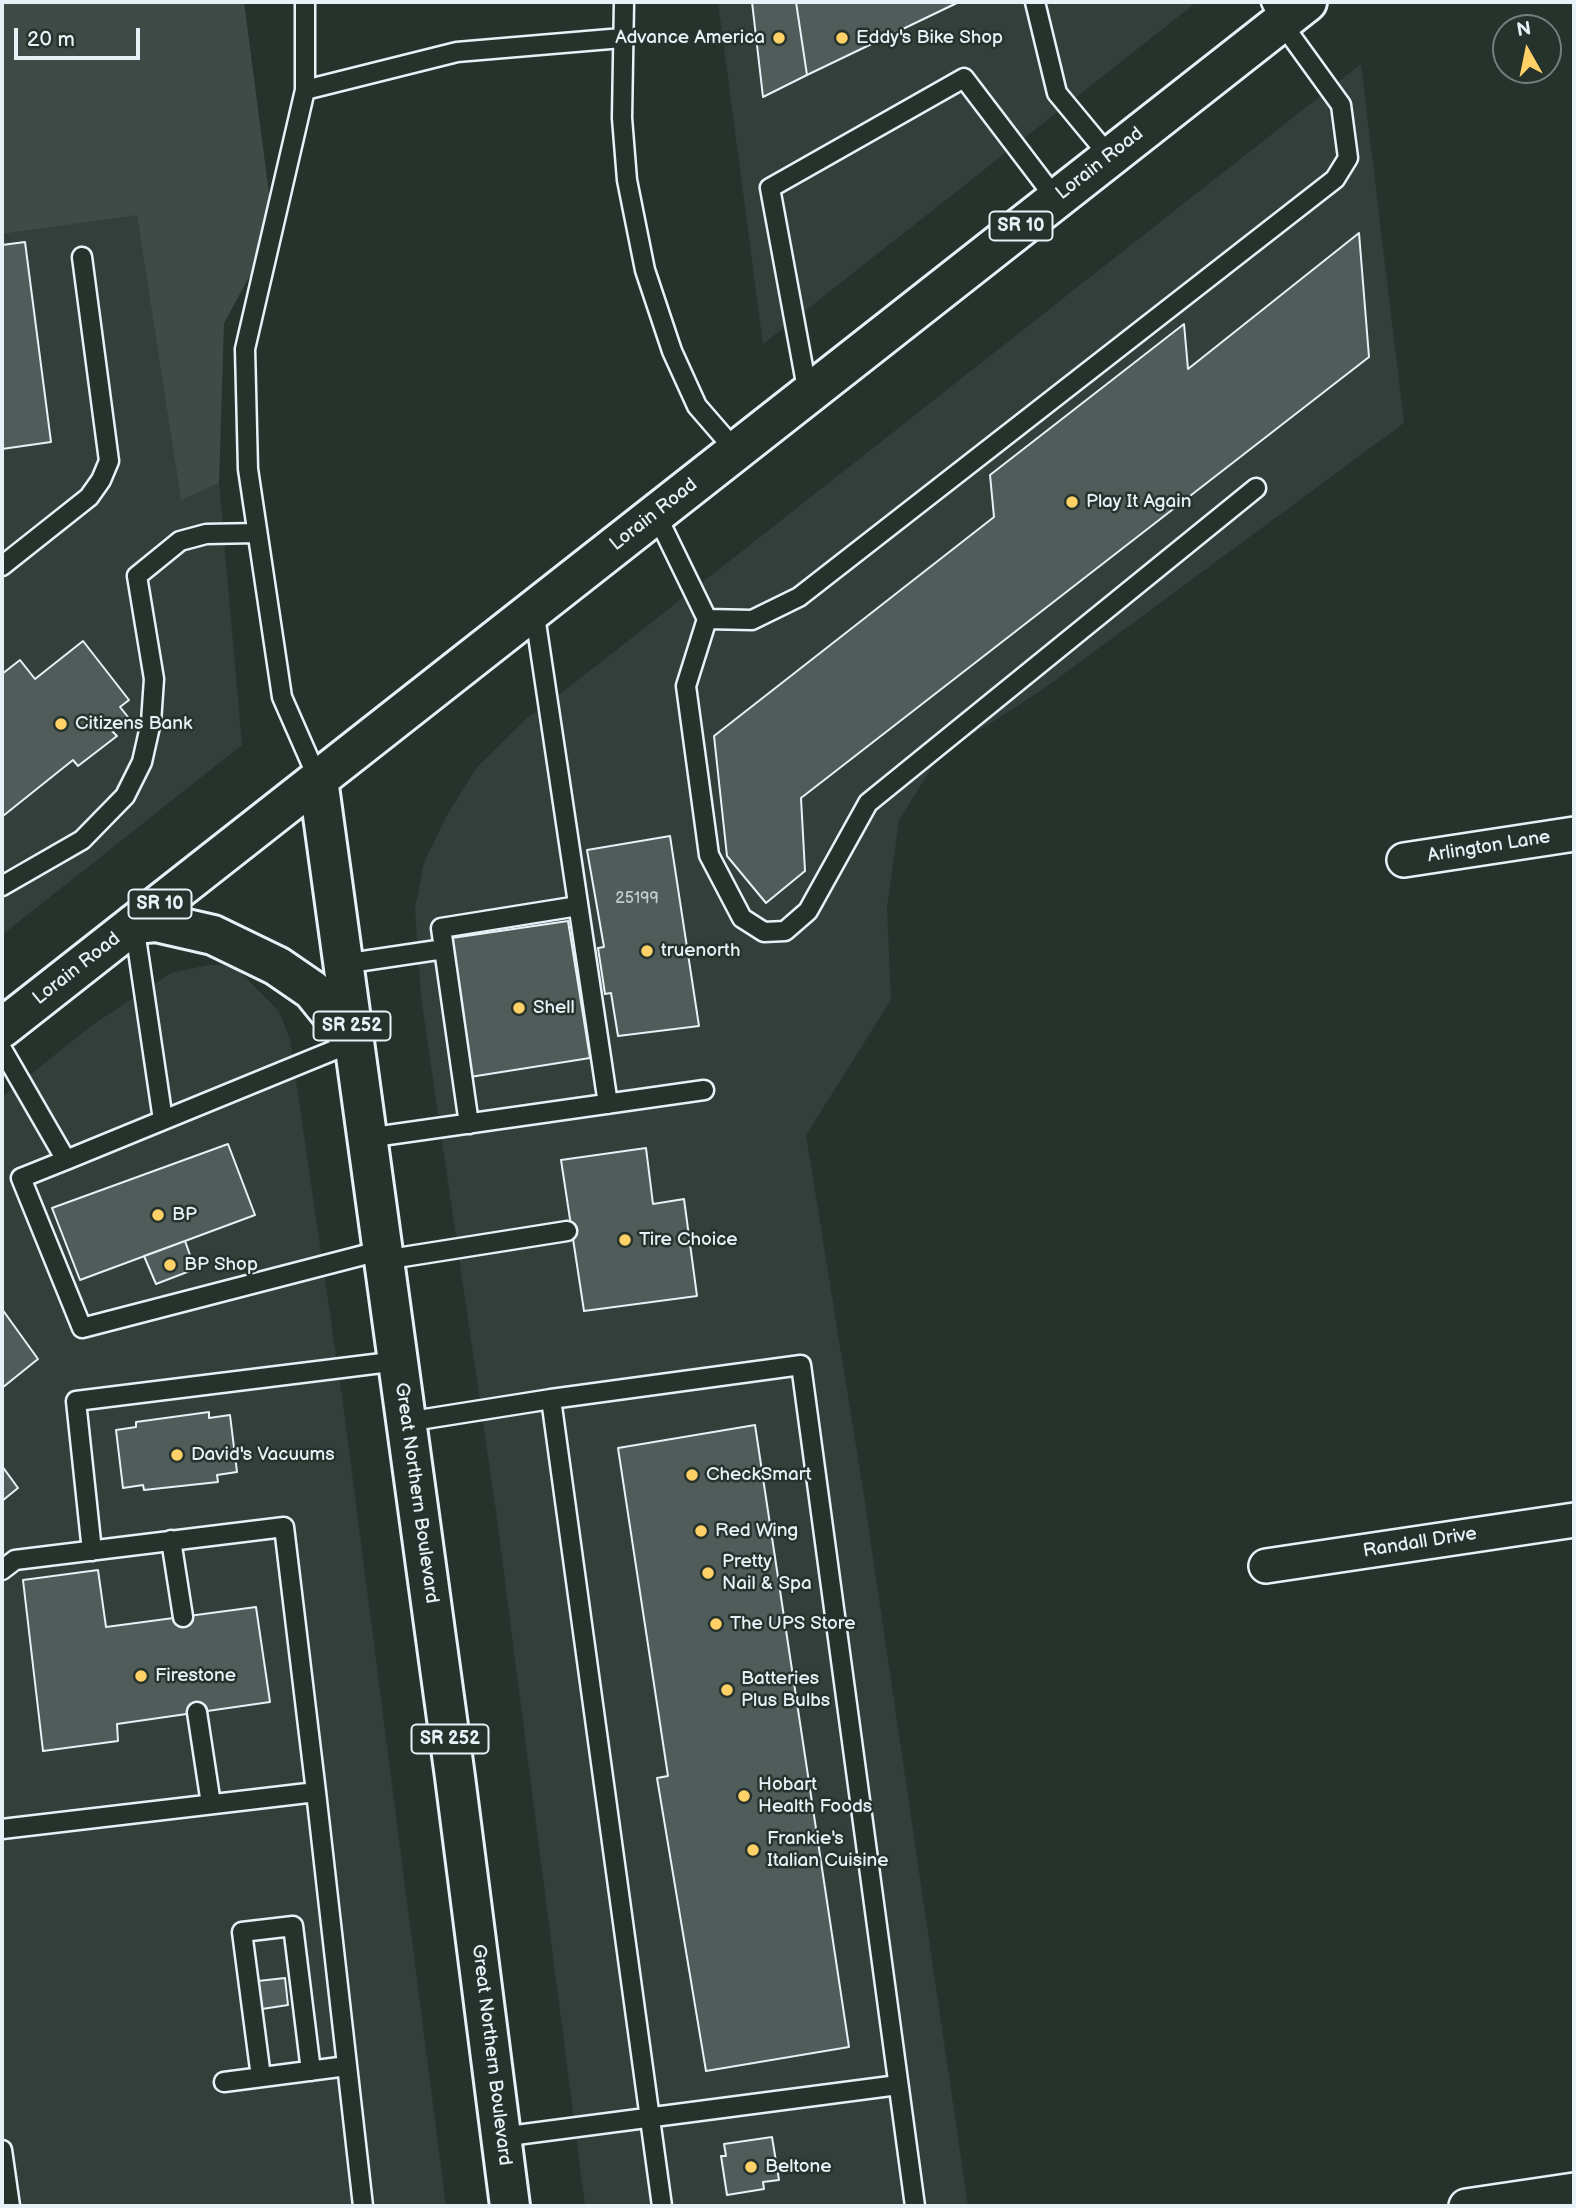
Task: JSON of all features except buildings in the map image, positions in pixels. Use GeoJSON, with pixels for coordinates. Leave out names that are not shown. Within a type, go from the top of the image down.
{"type":"FeatureCollection","features":[{"type":"Feature","properties":{"kind":"main road","name":"Lorain Road"},"geometry":{"type":"LineString","coordinates":[[2,1032],[134,924],[1110,156],[1286,8]]}},
{"type":"Feature","properties":{"kind":"main road","name":"Great Northern Boulevard"},"geometry":{"type":"LineString","coordinates":[[318,779],[455,1777],[510,2206]]}},
{"type":"Feature","properties":{"kind":"main road"},"geometry":{"type":"LineString","coordinates":[[134,924],[156,922],[213,935],[277,966],[312,990],[354,1042]]}},
{"type":"Feature","properties":{"kind":"street","name":"Arlington Lane"},"geometry":{"type":"LineString","coordinates":[[1404,860],[1574,834]]}},
{"type":"Feature","properties":{"kind":"street","name":"Randall Drive"},"geometry":{"type":"LineString","coordinates":[[1266,1566],[1574,1520]]}},
{"type":"Feature","properties":{"kind":"street"},"geometry":{"type":"LineString","coordinates":[[1466,2206],[1574,2190]]}},
{"type":"Feature","properties":{"kind":"lane"},"geometry":{"type":"LineString","coordinates":[[305,2],[305,90],[245,349],[248,469],[282,697],[318,779]]}},
{"type":"Feature","properties":{"kind":"lane"},"geometry":{"type":"LineString","coordinates":[[624,2],[622,118],[627,180],[645,270],[672,351],[697,406],[736,451]]}},
{"type":"Feature","properties":{"kind":"lane"},"geometry":{"type":"LineString","coordinates":[[1035,2],[1057,93],[1110,156]]}},
{"type":"Feature","properties":{"kind":"lane"},"geometry":{"type":"LineString","coordinates":[[707,619],[752,620],[799,597],[1335,180],[1349,158],[1341,105],[1286,8]]}},
{"type":"Feature","properties":{"kind":"lane"},"geometry":{"type":"LineString","coordinates":[[305,90],[457,52],[622,38]]}},
{"type":"Feature","properties":{"kind":"lane"},"geometry":{"type":"LineString","coordinates":[[808,394],[769,188],[964,78],[1056,199]]}},
{"type":"Feature","properties":{"kind":"lane"},"geometry":{"type":"LineString","coordinates":[[2,566],[89,497],[101,480],[109,461],[82,257]]}},
{"type":"Feature","properties":{"kind":"lane"},"geometry":{"type":"LineString","coordinates":[[656,514],[707,619],[686,686],[709,856],[742,918],[764,932],[785,930],[808,911],[868,803],[1256,488]]}},
{"type":"Feature","properties":{"kind":"lane"},"geometry":{"type":"LineString","coordinates":[[2,886],[82,840],[125,796],[142,762],[152,722],[154,679],[137,576],[180,541],[206,534],[257,533]]}},
{"type":"Feature","properties":{"kind":"lane"},"geometry":{"type":"LineString","coordinates":[[534,609],[608,1104]]}},
{"type":"Feature","properties":{"kind":"lane"},"geometry":{"type":"LineString","coordinates":[[469,1124],[441,928],[579,906]]}},
{"type":"Feature","properties":{"kind":"lane"},"geometry":{"type":"LineString","coordinates":[[134,924],[163,1120]]}},
{"type":"Feature","properties":{"kind":"lane"},"geometry":{"type":"LineString","coordinates":[[343,964],[444,949]]}},
{"type":"Feature","properties":{"kind":"lane"},"geometry":{"type":"LineString","coordinates":[[2,1032],[66,1160]]}},
{"type":"Feature","properties":{"kind":"lane"},"geometry":{"type":"LineString","coordinates":[[354,1042],[21,1178],[82,1328],[383,1255],[567,1231]]}},
{"type":"Feature","properties":{"kind":"lane"},"geometry":{"type":"LineString","coordinates":[[367,1138],[704,1090]]}},
{"type":"Feature","properties":{"kind":"lane"},"geometry":{"type":"LineString","coordinates":[[92,1550],[76,1401],[398,1360]]}},
{"type":"Feature","properties":{"kind":"lane"},"geometry":{"type":"LineString","coordinates":[[406,1422],[801,1365],[915,2206]]}},
{"type":"Feature","properties":{"kind":"lane"},"geometry":{"type":"LineString","coordinates":[[551,1399],[662,2206]]}},
{"type":"Feature","properties":{"kind":"lane"},"geometry":{"type":"LineString","coordinates":[[2,1570],[15,1560],[284,1527],[363,2206]]}},
{"type":"Feature","properties":{"kind":"lane"},"geometry":{"type":"LineString","coordinates":[[171,1540],[183,1617]]}},
{"type":"Feature","properties":{"kind":"lane"},"geometry":{"type":"LineString","coordinates":[[197,1712],[211,1804]]}},
{"type":"Feature","properties":{"kind":"lane"},"geometry":{"type":"LineString","coordinates":[[2,1829],[316,1792]]}},
{"type":"Feature","properties":{"kind":"lane"},"geometry":{"type":"LineString","coordinates":[[261,2077],[242,1931],[293,1926],[311,2071]]}},
{"type":"Feature","properties":{"kind":"lane"},"geometry":{"type":"LineString","coordinates":[[224,2082],[347,2066]]}},
{"type":"Feature","properties":{"kind":"lane"},"geometry":{"type":"LineString","coordinates":[[501,2137],[898,2085]]}},
{"type":"Feature","properties":{"kind":"lane"},"geometry":{"type":"LineString","coordinates":[[2,2150],[10,2206]]}},
{"type":"Feature","properties":{"kind":"shaded area"},"geometry":{"type":"Polygon","coordinates":[[[2,2],[244,2],[274,232],[224,323],[219,483],[181,500],[137,215],[2,234],[2,2]]]}},
{"type":"Feature","properties":{"kind":"shaded area"},"geometry":{"type":"Polygon","coordinates":[[[718,2],[1197,2],[763,344],[718,2]]]}},
{"type":"Feature","properties":{"kind":"shaded area"},"geometry":{"type":"Polygon","coordinates":[[[1361,64],[1404,423],[1042,690],[939,756],[899,820],[887,908],[891,1000],[806,1135],[864,1496],[968,2206],[585,2206],[496,1511],[421,997],[415,908],[424,863],[446,817],[477,767],[527,718],[1361,64]]]}},
{"type":"Feature","properties":{"kind":"shaded area"},"geometry":{"type":"Polygon","coordinates":[[[137,214],[181,499],[219,483],[242,745],[2,935],[2,234],[137,214]]]}},
{"type":"Feature","properties":{"kind":"shaded area"},"geometry":{"type":"Polygon","coordinates":[[[208,965],[222,965],[239,971],[279,1011],[290,1040],[343,1403],[446,2206],[2,2206],[2,1097],[91,1026],[171,973],[208,965]]]}},
{"type":"Feature","properties":{"kind":"place","name":"Advance America"},"geometry":{"type":"Point","coordinates":[779,38]}},
{"type":"Feature","properties":{"kind":"place","name":"Eddy's Bike Shop"},"geometry":{"type":"Point","coordinates":[842,38]}},
{"type":"Feature","properties":{"kind":"place","name":"Play It Again"},"geometry":{"type":"Point","coordinates":[1072,502]}},
{"type":"Feature","properties":{"kind":"place","name":"Citizens Bank"},"geometry":{"type":"Point","coordinates":[61,724]}},
{"type":"Feature","properties":{"kind":"place","name":"truenorth"},"geometry":{"type":"Point","coordinates":[647,951]}},
{"type":"Feature","properties":{"kind":"place","name":"Shell"},"geometry":{"type":"Point","coordinates":[519,1008]}},
{"type":"Feature","properties":{"kind":"place","name":"BP"},"geometry":{"type":"Point","coordinates":[158,1215]}},
{"type":"Feature","properties":{"kind":"place","name":"Tire Choice"},"geometry":{"type":"Point","coordinates":[625,1240]}},
{"type":"Feature","properties":{"kind":"place","name":"BP Shop"},"geometry":{"type":"Point","coordinates":[170,1265]}},
{"type":"Feature","properties":{"kind":"place","name":"David's Vacuums"},"geometry":{"type":"Point","coordinates":[177,1455]}},
{"type":"Feature","properties":{"kind":"place","name":"CheckSmart"},"geometry":{"type":"Point","coordinates":[692,1475]}},
{"type":"Feature","properties":{"kind":"place","name":"Red Wing"},"geometry":{"type":"Point","coordinates":[701,1531]}},
{"type":"Feature","properties":{"kind":"place","name":"Pretty Nail & Spa"},"geometry":{"type":"Point","coordinates":[708,1573]}},
{"type":"Feature","properties":{"kind":"place","name":"The UPS Store"},"geometry":{"type":"Point","coordinates":[716,1624]}},
{"type":"Feature","properties":{"kind":"place","name":"Firestone"},"geometry":{"type":"Point","coordinates":[141,1676]}},
{"type":"Feature","properties":{"kind":"place","name":"Batteries Plus Bulbs"},"geometry":{"type":"Point","coordinates":[727,1690]}},
{"type":"Feature","properties":{"kind":"place","name":"Hobart Health Foods"},"geometry":{"type":"Point","coordinates":[744,1796]}},
{"type":"Feature","properties":{"kind":"place","name":"Frankie's Italian Cuisine"},"geometry":{"type":"Point","coordinates":[753,1850]}},
{"type":"Feature","properties":{"kind":"place","name":"Beltone"},"geometry":{"type":"Point","coordinates":[751,2167]}}]}
